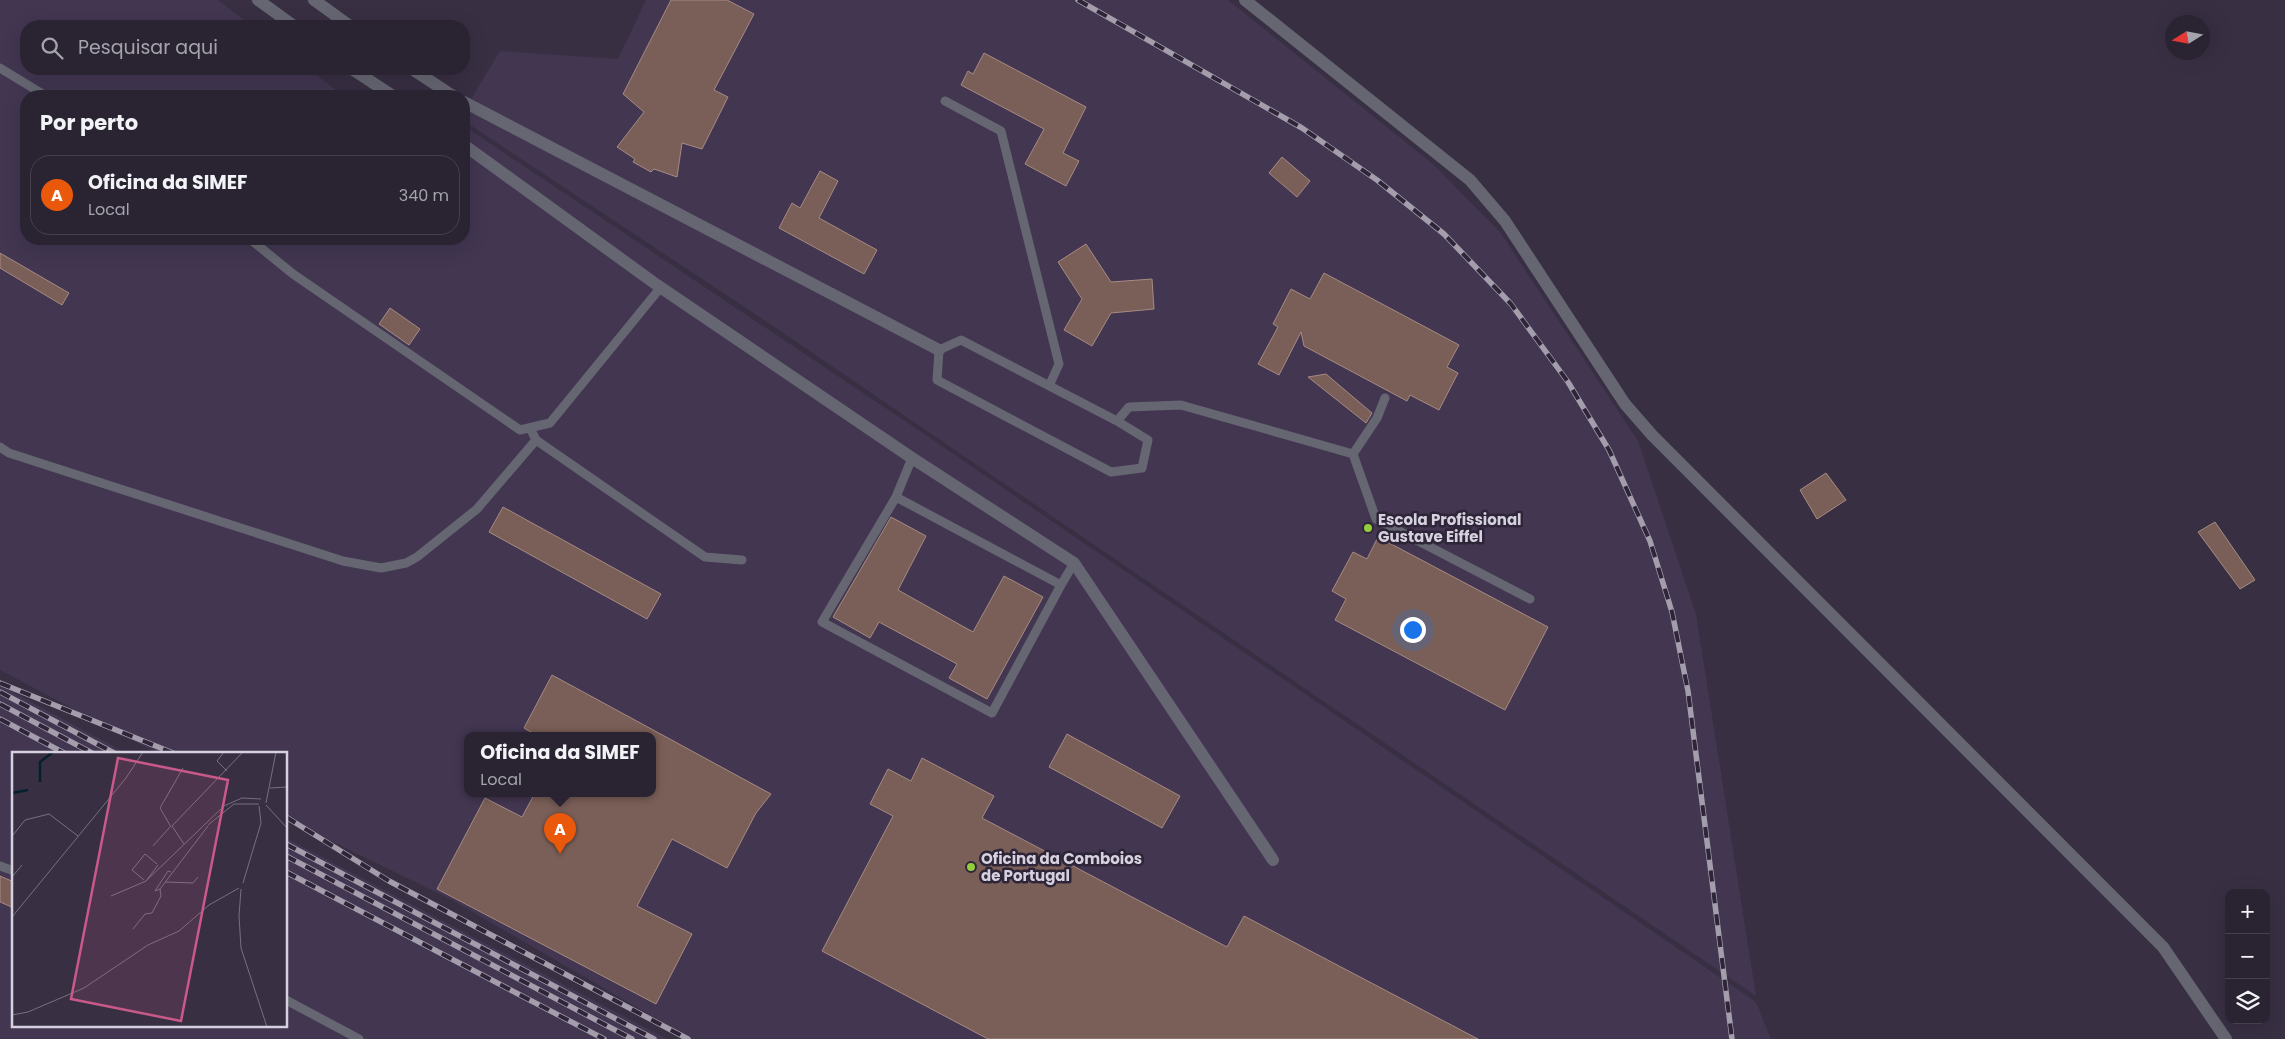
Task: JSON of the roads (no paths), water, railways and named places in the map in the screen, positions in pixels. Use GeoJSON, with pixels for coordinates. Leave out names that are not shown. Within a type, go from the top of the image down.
{"type":"FeatureCollection","features":[{"type":"Feature","properties":{"kind":"street"},"geometry":{"type":"LineString","coordinates":[[258,0],[286,20]]}},
{"type":"Feature","properties":{"kind":"street"},"geometry":{"type":"LineString","coordinates":[[314,0],[342,20]]}},
{"type":"Feature","properties":{"kind":"street"},"geometry":{"type":"LineString","coordinates":[[1245,0],[1470,180],[1505,221],[1625,404],[1652,435],[2163,946],[2226,1039]]}},
{"type":"Feature","properties":{"kind":"street"},"geometry":{"type":"LineString","coordinates":[[361,75],[384,90]]}},
{"type":"Feature","properties":{"kind":"street"},"geometry":{"type":"LineString","coordinates":[[421,75],[444,90]]}},
{"type":"Feature","properties":{"kind":"street"},"geometry":{"type":"LineString","coordinates":[[470,105],[939,350]]}},
{"type":"Feature","properties":{"kind":"street"},"geometry":{"type":"LineString","coordinates":[[470,149],[661,287],[912,458],[1074,563],[1273,860]]}},
{"type":"Feature","properties":{"kind":"lane"},"geometry":{"type":"LineString","coordinates":[[0,68],[36,90]]}},
{"type":"Feature","properties":{"kind":"lane"},"geometry":{"type":"LineString","coordinates":[[945,101],[1001,131],[1059,364],[1050,386]]}},
{"type":"Feature","properties":{"kind":"lane"},"geometry":{"type":"LineString","coordinates":[[257,245],[293,274],[520,430],[550,423],[661,287]]}},
{"type":"Feature","properties":{"kind":"lane"},"geometry":{"type":"LineString","coordinates":[[961,340],[1117,421],[1148,440],[1142,468],[1111,472],[937,380],[939,350],[961,340]]}},
{"type":"Feature","properties":{"kind":"lane"},"geometry":{"type":"LineString","coordinates":[[1353,454],[1377,418],[1384,398]]}},
{"type":"Feature","properties":{"kind":"lane"},"geometry":{"type":"LineString","coordinates":[[1117,421],[1130,407],[1180,405],[1353,454]]}},
{"type":"Feature","properties":{"kind":"lane"},"geometry":{"type":"LineString","coordinates":[[530,428],[536,440],[705,557],[742,560]]}},
{"type":"Feature","properties":{"kind":"lane"},"geometry":{"type":"LineString","coordinates":[[0,447],[8,453],[343,561],[381,568],[406,563],[417,557],[467,518],[491,494],[536,440]]}},
{"type":"Feature","properties":{"kind":"lane"},"geometry":{"type":"LineString","coordinates":[[1353,454],[1376,519],[1530,599]]}},
{"type":"Feature","properties":{"kind":"lane"},"geometry":{"type":"LineString","coordinates":[[912,458],[896,497],[822,622],[992,713],[1074,563]]}},
{"type":"Feature","properties":{"kind":"lane"},"geometry":{"type":"LineString","coordinates":[[896,497],[1061,585]]}},
{"type":"Feature","properties":{"kind":"lane"},"geometry":{"type":"LineString","coordinates":[[0,866],[12,870]]}},
{"type":"Feature","properties":{"kind":"lane"},"geometry":{"type":"LineString","coordinates":[[288,1001],[359,1039]]}},
{"type":"Feature","properties":{"kind":"railway"},"geometry":{"type":"LineString","coordinates":[[1078,0],[1302,128],[1377,180],[1444,234],[1511,304],[1568,382],[1609,450],[1650,541],[1672,612],[1688,691],[1732,1039]]}},
{"type":"Feature","properties":{"kind":"railway"},"geometry":{"type":"LineString","coordinates":[[0,683],[171,752]]}},
{"type":"Feature","properties":{"kind":"railway"},"geometry":{"type":"LineString","coordinates":[[0,692],[112,752]]}},
{"type":"Feature","properties":{"kind":"railway"},"geometry":{"type":"LineString","coordinates":[[0,704],[90,752]]}},
{"type":"Feature","properties":{"kind":"railway"},"geometry":{"type":"LineString","coordinates":[[0,719],[62,752]]}},
{"type":"Feature","properties":{"kind":"railway"},"geometry":{"type":"LineString","coordinates":[[288,818],[389,881],[688,1039]]}},
{"type":"Feature","properties":{"kind":"railway"},"geometry":{"type":"LineString","coordinates":[[288,845],[654,1039]]}},
{"type":"Feature","properties":{"kind":"railway"},"geometry":{"type":"LineString","coordinates":[[288,857],[632,1039]]}},
{"type":"Feature","properties":{"kind":"railway"},"geometry":{"type":"LineString","coordinates":[[288,873],[604,1039]]}},
{"type":"Feature","properties":{"kind":"place","name":"Escola Profissional Gustave Eiffel"},"geometry":{"type":"Point","coordinates":[1368,528]}},
{"type":"Feature","properties":{"kind":"place","name":"Oficina da SIMEF"},"geometry":{"type":"Point","coordinates":[560,854]}},
{"type":"Feature","properties":{"kind":"place","name":"Oficina da Comboios de Portugal"},"geometry":{"type":"Point","coordinates":[971,867]}}]}
